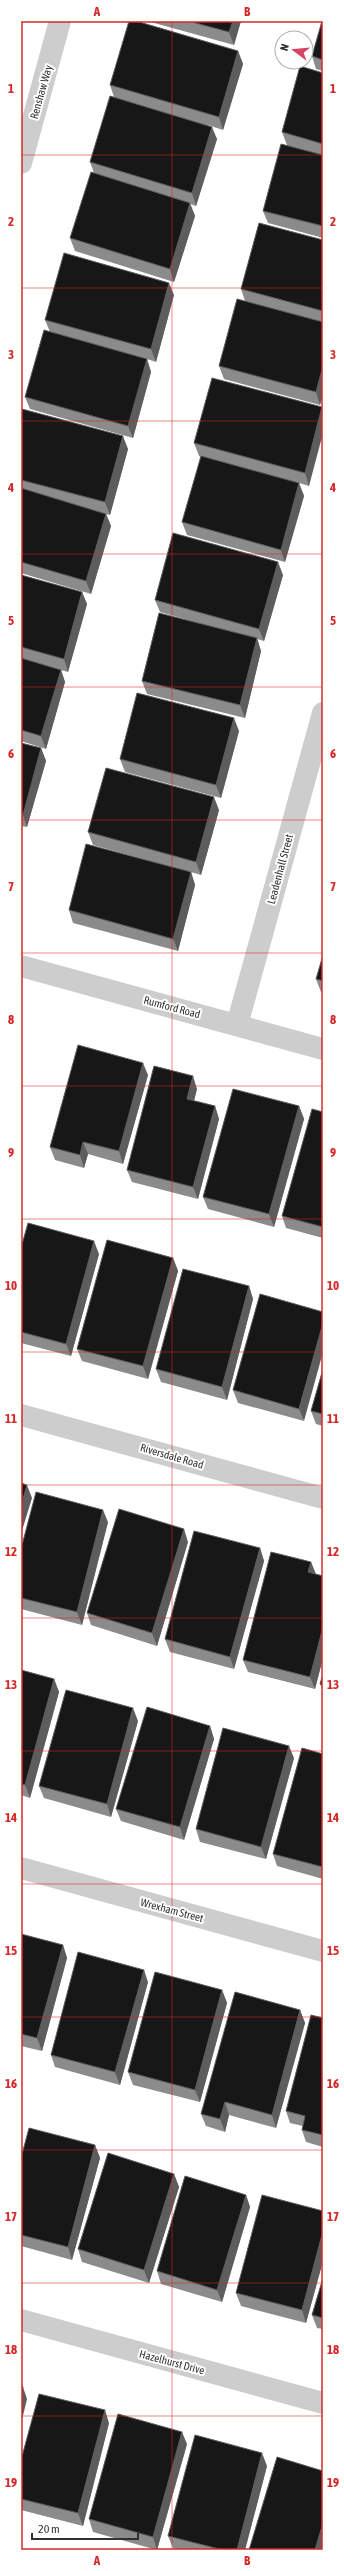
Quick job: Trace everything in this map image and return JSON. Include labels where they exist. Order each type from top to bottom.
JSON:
[{"type":"street","name":"Renshaw Way","points":[[21,163],[60,21]]},
{"type":"street","name":"Leadenhall Street","points":[[237,1025],[323,713]]},
{"type":"street","name":"Rumford Road","points":[[23,972],[323,1048]]},
{"type":"street","name":"Riversdale Road","points":[[21,1414],[323,1498]]},
{"type":"street","name":"Wrexham Street","points":[[21,1868],[323,1951]]},
{"type":"street","name":"Hazelhurst Drive","points":[[21,2320],[323,2403]]},
{"type":"building","points":[[129,21],[136,21],[238,51],[219,117],[110,85]]},
{"type":"building","points":[[188,21],[233,21],[229,32]]},
{"type":"building","points":[[323,21],[323,60],[314,57],[314,49]]},
{"type":"building","points":[[299,70],[313,70],[323,73],[323,144],[282,132]]},
{"type":"building","points":[[110,96],[212,127],[192,193],[90,162]]},
{"type":"building","points":[[281,144],[323,155],[323,226],[263,211]]},
{"type":"building","points":[[91,172],[190,203],[170,269],[70,238]]},
{"type":"building","points":[[259,223],[323,240],[323,311],[241,289]]},
{"type":"building","points":[[64,253],[169,283],[151,349],[45,320]]},
{"type":"building","points":[[237,299],[323,322],[323,366],[316,392],[219,366]]},
{"type":"building","points":[[44,330],[147,359],[128,426],[25,397]]},
{"type":"building","points":[[212,378],[322,407],[305,473],[194,443]]},
{"type":"building","points":[[22,409],[123,436],[105,502],[21,480]]},
{"type":"building","points":[[201,456],[299,483],[281,550],[182,522]]},
{"type":"building","points":[[21,488],[106,514],[86,581],[21,562]]},
{"type":"building","points":[[173,533],[278,562],[259,629],[155,600]]},
{"type":"building","points":[[21,575],[82,592],[64,659],[21,647]]},
{"type":"building","points":[[159,613],[257,638],[240,705],[142,681]]},
{"type":"building","points":[[21,658],[61,670],[41,736],[21,730]]},
{"type":"building","points":[[137,693],[234,718],[216,785],[120,759]]},
{"type":"building","points":[[21,743],[41,748],[23,815],[21,814]]},
{"type":"building","points":[[106,768],[214,797],[196,862],[88,832]]},
{"type":"building","points":[[86,844],[191,872],[173,939],[69,910]]},
{"type":"building","points":[[323,955],[323,981],[316,979]]},
{"type":"building","points":[[78,1045],[143,1063],[119,1151],[83,1142],[80,1155],[50,1147]]},
{"type":"building","points":[[154,1066],[193,1076],[187,1099],[215,1106],[193,1187],[127,1170]]},
{"type":"building","points":[[233,1089],[299,1106],[269,1214],[203,1197]]},
{"type":"building","points":[[312,1109],[323,1112],[323,1227],[282,1216]]},
{"type":"building","points":[[28,1223],[94,1241],[66,1344],[21,1332],[21,1248]]},
{"type":"building","points":[[107,1240],[173,1258],[143,1366],[77,1349]]},
{"type":"building","points":[[183,1269],[249,1286],[222,1387],[156,1369]]},
{"type":"building","points":[[260,1294],[323,1312],[323,1323],[299,1409],[233,1390]]},
{"type":"building","points":[[323,1369],[323,1414],[311,1411]]},
{"type":"building","points":[[21,1483],[27,1485],[21,1506]]},
{"type":"building","points":[[36,1492],[103,1510],[77,1612],[21,1598],[21,1549]]},
{"type":"building","points":[[119,1509],[184,1529],[152,1633],[87,1613]]},
{"type":"building","points":[[194,1531],[260,1548],[230,1657],[165,1639]]},
{"type":"building","points":[[271,1552],[311,1562],[308,1572],[323,1576],[323,1627],[310,1677],[243,1660]]},
{"type":"building","points":[[21,1670],[54,1679],[25,1785],[21,1784]]},
{"type":"building","points":[[323,1674],[323,1685],[320,1684]]},
{"type":"building","points":[[66,1690],[133,1708],[107,1804],[39,1786]]},
{"type":"building","points":[[147,1707],[210,1726],[180,1827],[116,1809]]},
{"type":"building","points":[[223,1728],[289,1746],[261,1847],[196,1829]]},
{"type":"building","points":[[302,1748],[323,1754],[323,1867],[273,1854]]},
{"type":"building","points":[[21,1934],[63,1945],[37,2038],[21,2034]]},
{"type":"building","points":[[78,1952],[144,1970],[115,2072],[51,2055]]},
{"type":"building","points":[[155,1972],[222,1990],[195,2090],[128,2072]]},
{"type":"building","points":[[235,1992],[300,2010],[272,2115],[225,2102],[220,2119],[201,2114]]},
{"type":"building","points":[[311,2015],[323,2018],[323,2135],[302,2130],[305,2116],[286,2111]]},
{"type":"building","points":[[29,2128],[95,2145],[68,2247],[21,2235],[21,2158]]},
{"type":"building","points":[[108,2153],[174,2174],[144,2270],[78,2249]]},
{"type":"building","points":[[185,2176],[246,2195],[217,2290],[157,2271]]},
{"type":"building","points":[[262,2195],[323,2211],[323,2231],[302,2310],[236,2293]]},
{"type":"building","points":[[323,2278],[323,2318],[312,2315]]},
{"type":"building","points":[[39,2394],[105,2410],[78,2513],[21,2499],[21,2460]]},
{"type":"building","points":[[118,2414],[182,2432],[153,2537],[89,2519]]},
{"type":"building","points":[[195,2435],[262,2453],[237,2550],[223,2550],[168,2536]]},
{"type":"building","points":[[277,2457],[323,2471],[323,2523],[315,2550],[249,2550]]}]
